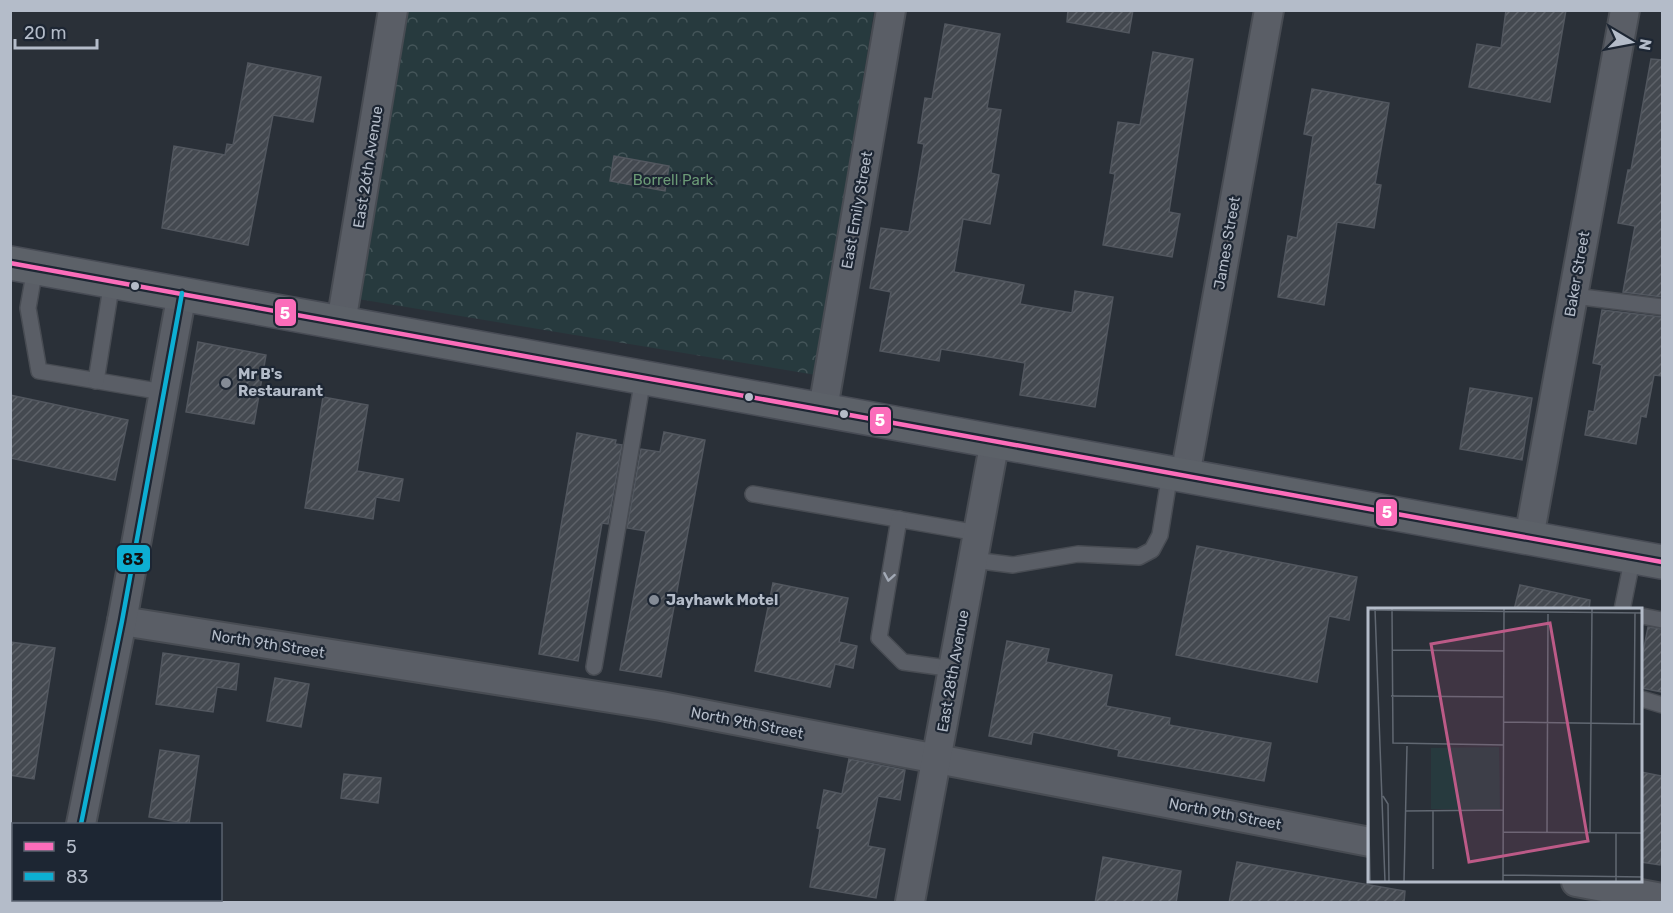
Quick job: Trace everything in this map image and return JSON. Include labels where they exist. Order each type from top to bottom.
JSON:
[{"type":"main road","points":[[23,265],[1648,559]]},
{"type":"street","name":"East 26th Avenue","points":[[341,324],[393,10]]},
{"type":"street","name":"East Emily Street","points":[[823,409],[891,10]]},
{"type":"street","name":"James Street","points":[[1178,474],[1269,10]]},
{"type":"street","name":"Baker Street","points":[[1529,538],[1625,10]]},
{"type":"street","points":[[81,823],[122,621],[182,293]]},
{"type":"street","name":"East 28th Avenue","points":[[910,903],[995,440]]},
{"type":"street","name":"North 9th Street","points":[[122,621],[661,706],[1368,842]]},
{"type":"street","points":[[1581,883],[1662,898]]},
{"type":"lane","points":[[23,265],[39,371],[163,392]]},
{"type":"lane","points":[[96,381],[112,281]]},
{"type":"lane","points":[[1574,296],[1662,307]]},
{"type":"lane","points":[[594,667],[643,378]]},
{"type":"lane","points":[[753,494],[899,519],[976,546],[1013,565],[1078,554],[1139,557],[1152,550],[1160,536],[1178,474]]},
{"type":"lane","points":[[899,519],[879,638],[903,662],[954,669]]},
{"type":"lane","points":[[1623,608],[1648,559]]},
{"type":"lane","points":[[1643,616],[1662,620]]},
{"type":"lane","points":[[1643,700],[1662,705]]},
{"type":"green space","name":"Borrell Park","points":[[407,11],[874,11],[816,375],[358,299]]},
{"type":"building","points":[[1068,10],[1133,10],[1129,33],[1067,22]]},
{"type":"building","points":[[1506,10],[1566,10],[1550,102],[1469,87],[1477,44],[1501,48]]},
{"type":"building","points":[[945,24],[1000,34],[987,108],[1001,110],[991,173],[999,175],[990,224],[963,219],[954,272],[1024,285],[1020,304],[1072,313],[1075,291],[1113,297],[1095,407],[1020,395],[1025,363],[941,349],[939,361],[880,351],[891,292],[870,288],[881,228],[909,232],[924,144],[918,143],[925,98],[932,99]]},
{"type":"building","points":[[1153,52],[1193,59],[1169,212],[1180,214],[1172,257],[1103,245],[1115,174],[1110,173],[1118,122],[1140,125]]},
{"type":"building","points":[[1651,59],[1662,60],[1662,297],[1623,292],[1635,226],[1618,223],[1628,170],[1631,170]]},
{"type":"building","points":[[248,63],[321,77],[313,122],[273,115],[248,245],[162,228],[174,146],[225,155],[227,144],[233,145]]},
{"type":"building","points":[[1312,89],[1389,103],[1375,184],[1381,185],[1374,228],[1337,222],[1324,305],[1278,297],[1288,236],[1297,238],[1313,136],[1304,134]]},
{"type":"building","points":[[614,156],[669,166],[665,191],[610,181]]},
{"type":"building","points":[[1602,310],[1662,317],[1662,376],[1654,375],[1646,417],[1641,416],[1636,444],[1585,435],[1589,411],[1594,412],[1602,365],[1593,363]]},
{"type":"building","name":"Mr B's Restaurant","points":[[198,342],[266,355],[254,424],[186,412]]},
{"type":"building","points":[[1470,388],[1532,398],[1522,460],[1460,449]]},
{"type":"building","points":[[10,395],[128,420],[115,480],[10,458]]},
{"type":"building","points":[[323,397],[368,405],[357,471],[403,479],[399,501],[376,497],[373,519],[305,508]]},
{"type":"building","name":"Jayhawk Motel","points":[[664,432],[705,440],[661,677],[620,670],[646,531],[627,528],[641,449],[660,452]]},
{"type":"building","points":[[577,433],[616,440],[615,444],[622,445],[608,524],[602,523],[578,661],[539,654]]},
{"type":"building","points":[[1197,546],[1357,577],[1349,620],[1329,616],[1317,682],[1176,655]]},
{"type":"building","points":[[773,583],[848,598],[839,642],[857,646],[853,668],[835,664],[830,687],[755,671]]},
{"type":"building","points":[[1520,585],[1590,600],[1589,608],[1514,608]]},
{"type":"building","points":[[1648,627],[1662,629],[1662,692],[1643,688],[1643,652]]},
{"type":"building","points":[[1007,641],[1049,649],[1046,662],[1112,675],[1106,706],[1170,718],[1169,725],[1271,743],[1264,781],[1118,756],[1119,750],[1033,732],[1031,744],[989,736]]},
{"type":"building","points":[[10,642],[55,648],[34,779],[10,775]]},
{"type":"building","points":[[163,653],[239,664],[236,690],[217,687],[213,712],[156,704]]},
{"type":"building","points":[[275,678],[309,684],[301,727],[267,721]]},
{"type":"building","points":[[160,750],[199,756],[189,823],[149,817]]},
{"type":"building","points":[[849,759],[905,770],[900,800],[878,796],[868,846],[885,849],[876,898],[810,887],[824,790],[842,794]]},
{"type":"building","points":[[1643,772],[1662,776],[1660,865],[1643,862]]},
{"type":"building","points":[[344,774],[381,778],[378,803],[341,798]]},
{"type":"building","points":[[1103,857],[1181,871],[1176,903],[1095,903]]},
{"type":"building","points":[[1237,862],[1405,891],[1404,903],[1229,903]]},
{"type":"transit line","name":"5","points":[[10,263],[1662,562]]},
{"type":"transit line","name":"83","points":[[81,823],[122,621],[182,293]]},
{"type":"place","name":"Mr B's Restaurant","points":[[226,383]]},
{"type":"place","name":"Jayhawk Motel","points":[[654,600]]}]
